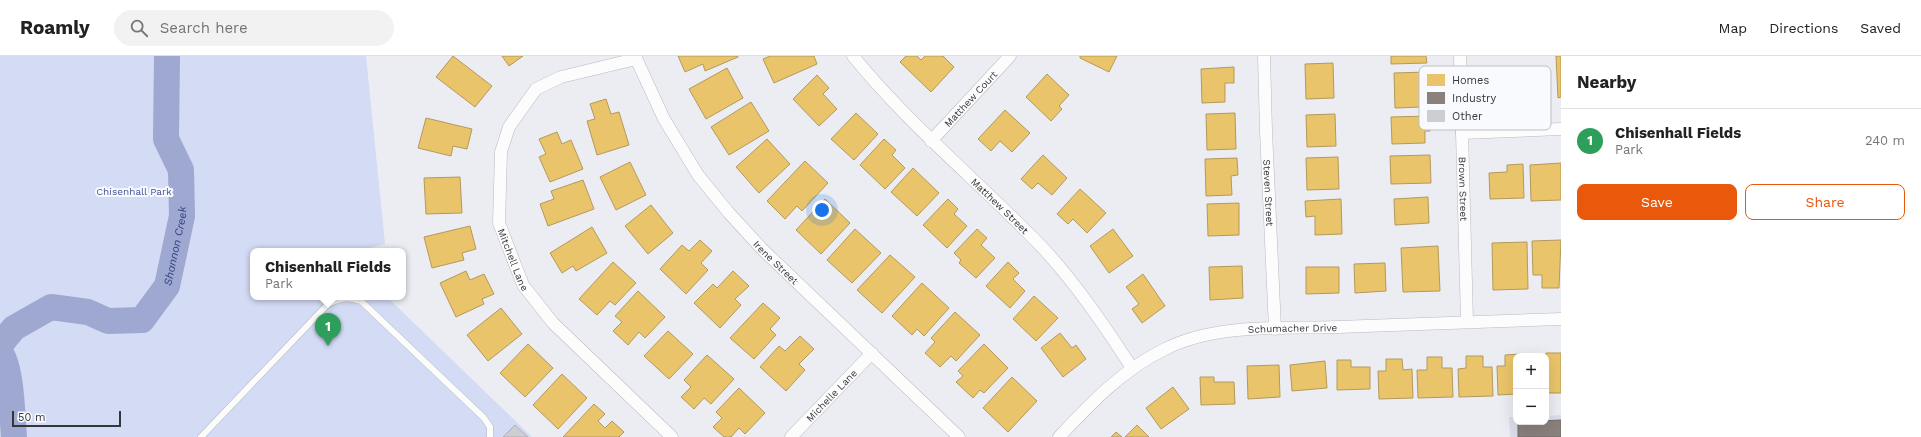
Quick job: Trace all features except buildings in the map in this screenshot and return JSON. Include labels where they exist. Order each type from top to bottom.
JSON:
[{"type":"street","name":"Matthew Street","points":[[853,56],[874,83],[931,141],[994,199],[1066,274],[1132,368]]},
{"type":"street","name":"Matthew Court","points":[[931,141],[1010,56]]},
{"type":"street","name":"Steven Street","points":[[1264,56],[1275,329]]},
{"type":"street","name":"Brown Street","points":[[1460,56],[1460,66]]},
{"type":"street","name":"Irene Street","points":[[636,58],[664,119],[698,175],[729,213],[762,249],[959,437]]},
{"type":"street","name":"Mitchell Lane","points":[[636,58],[561,77],[536,89],[509,127],[501,152],[500,223],[523,285],[553,323],[672,437]]},
{"type":"street","points":[[1551,129],[1561,129]]},
{"type":"street","name":"Brown Street","points":[[1462,130],[1467,322]]},
{"type":"street","points":[[1462,133],[1536,130]]},
{"type":"street","name":"Schumacher Drive","points":[[1059,437],[1109,386],[1132,368],[1165,349],[1192,339],[1224,332],[1275,329],[1561,320]]},
{"type":"street","name":"Michelle Lane","points":[[791,437],[872,353]]},
{"type":"lane","points":[[201,437],[328,304],[335,300]]},
{"type":"lane","points":[[358,300],[361,301],[484,418],[490,427],[490,437]]},
{"type":"shaded area","points":[[1561,415],[1561,437],[1510,437],[1509,417],[1513,417],[1513,425],[1549,425],[1549,416]]},
{"type":"green space","name":"Chisenhall Park","points":[[0,56],[366,56],[385,244],[370,248],[250,248],[250,300],[390,300],[532,437],[0,437]]},
{"type":"waterway","name":"Shannon Creek","points":[[0,345],[14,328],[51,307],[88,312],[108,321],[142,320],[167,286],[182,216],[181,170],[166,139],[167,56]]},
{"type":"waterway","points":[[0,352],[4,359],[9,380],[14,437]]},
{"type":"place","name":"Chisenhall Fields","points":[[328,346]]}]
